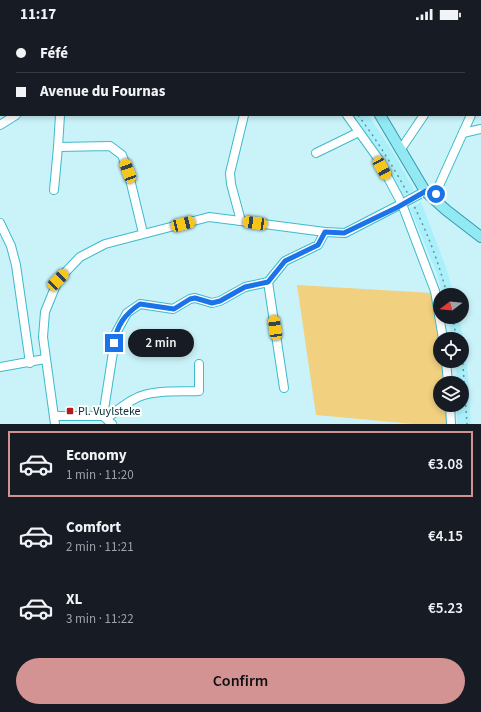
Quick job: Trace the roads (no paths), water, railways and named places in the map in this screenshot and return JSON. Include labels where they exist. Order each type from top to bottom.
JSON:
[{"type":"main road","points":[[381,116],[401,149],[423,193],[433,199],[481,237]]},
{"type":"street","points":[[0,125],[14,116]]},
{"type":"street","points":[[54,190],[60,116]]},
{"type":"street","points":[[241,221],[231,184],[230,173],[244,116]]},
{"type":"street","points":[[348,116],[377,158],[404,203],[435,291],[441,332]]},
{"type":"street","points":[[401,149],[423,116]]},
{"type":"street","points":[[433,199],[471,116]]},
{"type":"street","points":[[463,133],[481,129]]},
{"type":"street","points":[[316,153],[359,132]]},
{"type":"street","points":[[58,147],[110,146],[122,154],[128,171],[143,233]]},
{"type":"street","points":[[199,364],[199,391],[143,395],[125,404],[108,419],[54,420],[43,337],[45,312],[58,280],[80,257],[106,244],[143,233],[209,217],[325,232],[344,233],[423,193]]},
{"type":"street","points":[[0,223],[11,246],[16,265],[30,362]]},
{"type":"street","points":[[108,419],[116,333],[127,313],[140,304],[174,309],[190,299],[195,298],[212,303],[220,301],[245,287],[268,282],[285,261],[318,245],[325,232]]},
{"type":"street","points":[[268,282],[284,388]]},
{"type":"street","points":[[0,366],[45,360]]},
{"type":"street","points":[[450,412],[451,424]]},
{"type":"railway","points":[[359,116],[387,157],[412,201],[432,247],[445,288]]},
{"type":"railway","points":[[454,324],[455,332]]},
{"type":"railway","points":[[463,368],[467,424]]},
{"type":"place","name":"Pl. Vuylsteke","points":[[70,411]]}]
